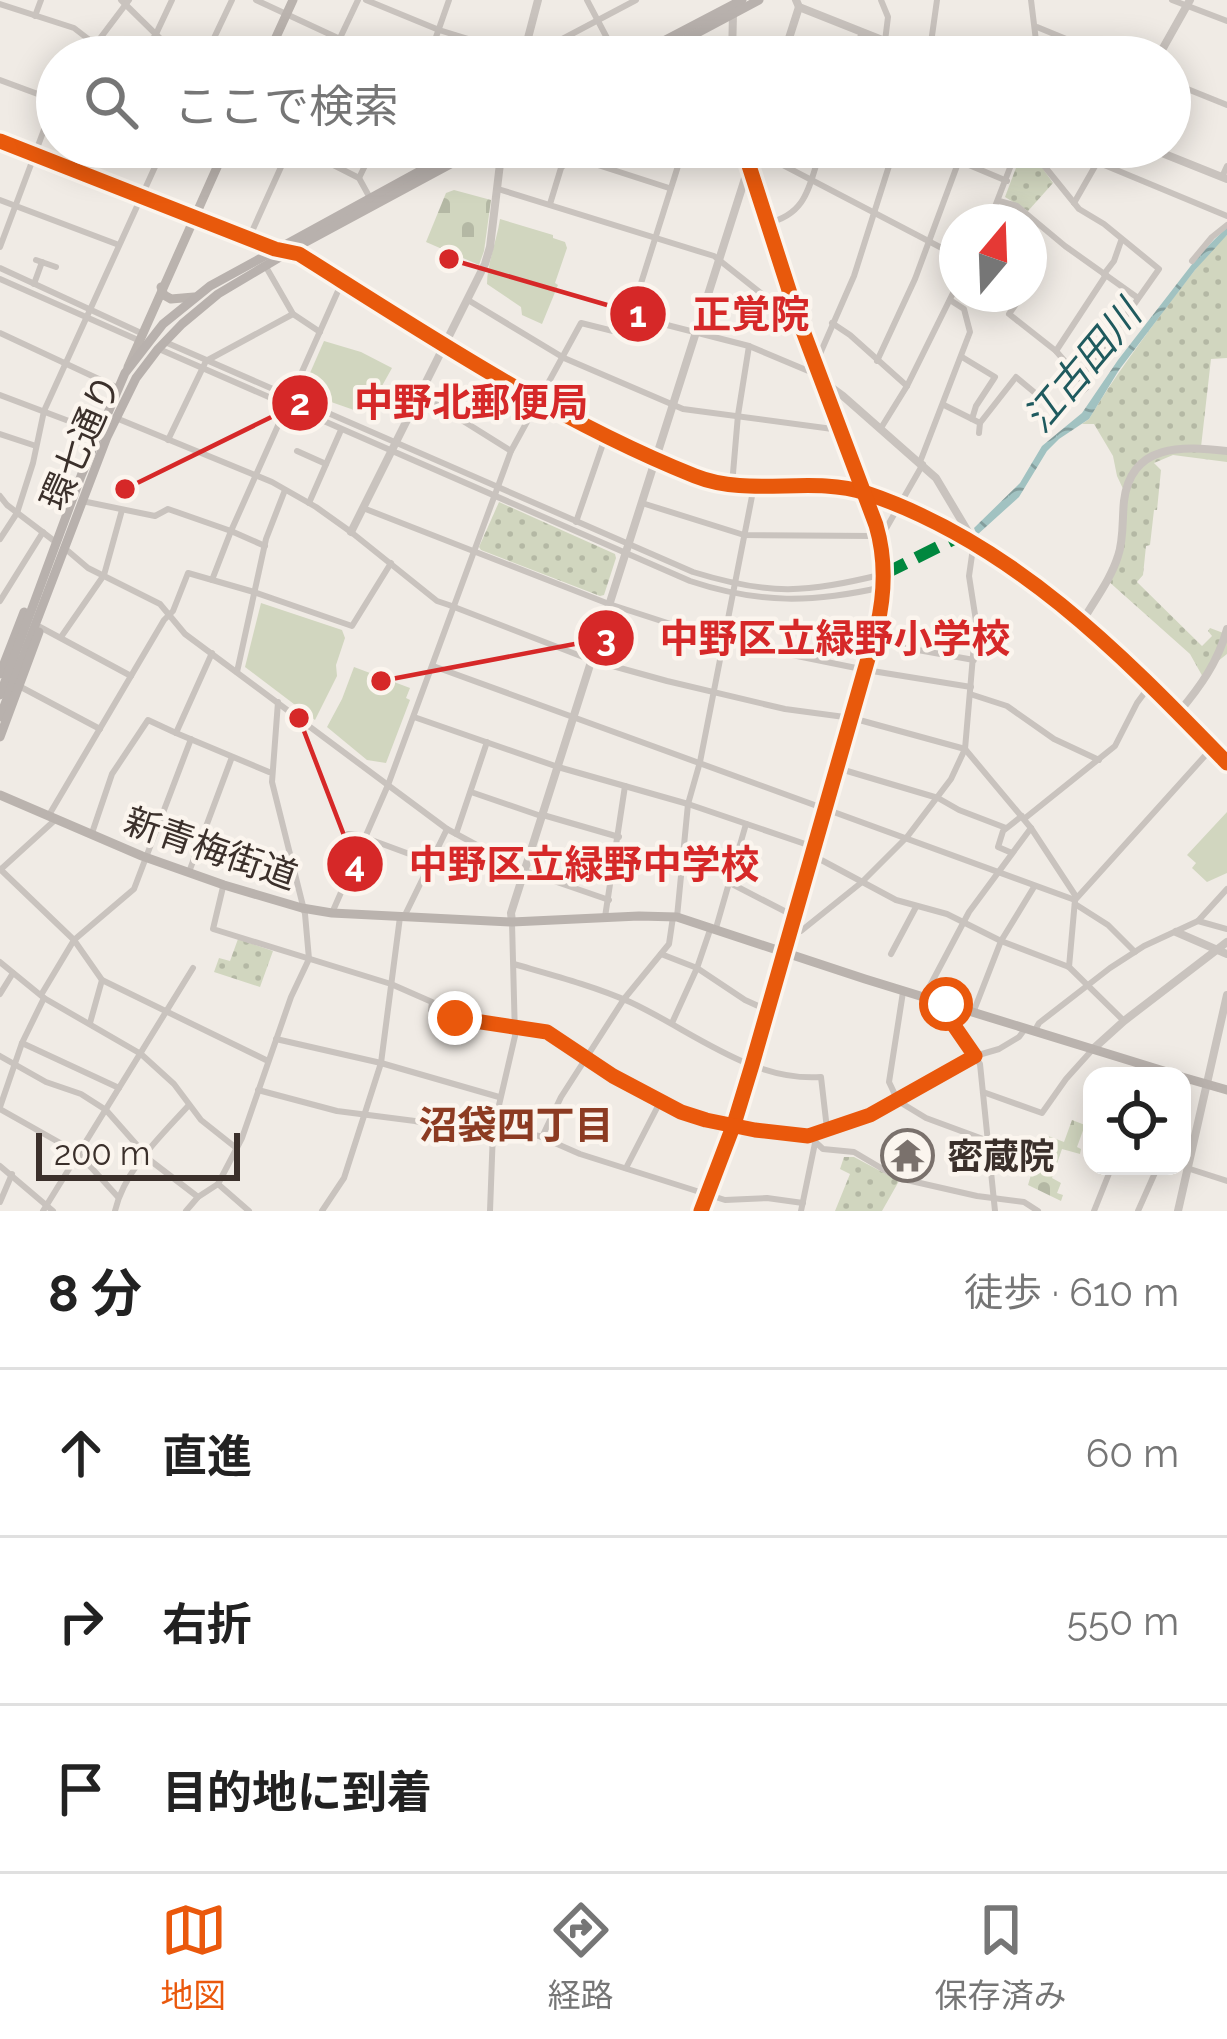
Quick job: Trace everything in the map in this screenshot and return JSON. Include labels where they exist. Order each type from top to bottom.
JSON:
[{"type":"main road","points":[[276,36],[293,0]]},
{"type":"main road","points":[[674,36],[736,4],[759,0]]},
{"type":"main road","points":[[685,36],[736,4]]},
{"type":"main road","points":[[125,373],[216,168]]},
{"type":"main road","name":"環七通り","points":[[0,695],[98,432],[125,373],[154,334],[194,297],[420,168]]},
{"type":"main road","name":"環七通り","points":[[1,715],[116,418],[136,378],[161,345],[208,302],[265,265],[443,168]]},
{"type":"main road","points":[[161,287],[171,299],[194,297]]},
{"type":"main road","points":[[0,674],[4,653],[81,476]]},
{"type":"main road","points":[[0,737],[81,504]]},
{"type":"main road","name":"新青梅街道","points":[[0,795],[147,858],[304,911],[512,922],[675,917],[1139,1067]]},
{"type":"main road","name":"新青梅街道","points":[[1191,1079],[1227,1090]]},
{"type":"street","points":[[35,16],[40,0]]},
{"type":"street","points":[[102,36],[126,2],[156,34],[172,0]]},
{"type":"street","points":[[216,36],[232,0]]},
{"type":"street","points":[[256,0],[334,36]]},
{"type":"street","points":[[342,36],[362,0],[458,36]]},
{"type":"street","points":[[437,36],[449,0]]},
{"type":"street","points":[[529,36],[538,0]]},
{"type":"street","points":[[587,0],[606,36]]},
{"type":"street","points":[[568,36],[636,0]]},
{"type":"street","points":[[881,0],[889,17],[886,36]]},
{"type":"street","points":[[930,36],[937,0]]},
{"type":"street","points":[[1031,0],[1037,36]]},
{"type":"street","points":[[1172,0],[1227,21]]},
{"type":"street","points":[[788,36],[797,3],[872,36]]},
{"type":"street","points":[[1169,36],[1188,3]]},
{"type":"street","points":[[0,4],[74,28],[85,36]]},
{"type":"street","points":[[734,36],[736,4]]},
{"type":"street","points":[[1036,27],[1058,36]]},
{"type":"street","points":[[861,36],[862,32]]},
{"type":"street","points":[[0,80],[36,92]]},
{"type":"street","points":[[1191,90],[1227,105]]},
{"type":"street","points":[[0,141],[34,154]]},
{"type":"street","points":[[0,248],[36,149]]},
{"type":"street","points":[[1191,164],[1225,178],[1227,166]]},
{"type":"street","points":[[70,168],[275,249],[291,251],[538,400],[696,476],[732,486],[864,492],[972,537],[1082,622],[1151,684],[1227,763]]},
{"type":"street","points":[[0,539],[17,513],[44,411],[155,168]]},
{"type":"street","points":[[249,238],[284,168]]},
{"type":"street","points":[[338,168],[359,178],[370,198]]},
{"type":"street","points":[[359,178],[364,168]]},
{"type":"street","points":[[351,532],[488,256],[500,168]]},
{"type":"street","points":[[550,204],[561,168]]},
{"type":"street","points":[[605,168],[670,188]]},
{"type":"street","points":[[631,316],[676,168]]},
{"type":"street","points":[[490,1211],[493,1131],[515,1026],[511,914],[745,168]]},
{"type":"street","points":[[701,1211],[752,1065],[866,670],[884,587],[879,535],[797,315],[753,168]]},
{"type":"street","points":[[785,168],[939,246]]},
{"type":"street","points":[[767,223],[792,215],[800,207],[815,168]]},
{"type":"street","points":[[819,373],[832,323],[854,276],[889,168]]},
{"type":"street","points":[[877,361],[915,279],[956,168]]},
{"type":"street","points":[[976,168],[1007,181]]},
{"type":"street","points":[[998,204],[1011,168]]},
{"type":"street","points":[[1046,168],[1074,203],[1159,269],[1090,367],[1078,377]]},
{"type":"street","points":[[1074,203],[1094,168]]},
{"type":"street","points":[[1111,168],[1227,216]]},
{"type":"street","points":[[498,189],[719,259],[777,306],[797,315]]},
{"type":"street","points":[[0,200],[119,245]]},
{"type":"street","points":[[999,201],[1017,206],[1139,299]]},
{"type":"street","points":[[1192,261],[1227,225]]},
{"type":"street","points":[[1056,351],[1114,261],[1121,241]]},
{"type":"street","points":[[34,284],[39,261],[56,267]]},
{"type":"street","points":[[265,265],[293,314],[320,332]]},
{"type":"street","points":[[0,268],[89,314]]},
{"type":"street","points":[[0,279],[140,336]]},
{"type":"street","points":[[212,580],[342,281]]},
{"type":"street","points":[[468,300],[564,358],[682,409],[840,430]]},
{"type":"street","points":[[881,428],[944,312]]},
{"type":"street","points":[[641,503],[745,535],[879,535],[921,463],[944,404],[970,332],[965,312]]},
{"type":"street","points":[[1010,312],[1056,351],[1087,387],[1074,399]]},
{"type":"street","points":[[332,913],[414,718],[511,451],[581,323],[613,331],[620,313],[749,346],[819,373],[944,487],[972,537],[969,576],[976,620],[965,749],[951,779],[908,837],[862,882],[800,931],[788,935]]},
{"type":"street","points":[[169,440],[204,364],[293,314]]},
{"type":"street","points":[[832,323],[907,386]]},
{"type":"street","points":[[0,333],[118,388]]},
{"type":"street","points":[[161,345],[627,550],[734,589],[785,600],[823,599],[884,587]]},
{"type":"street","points":[[732,486],[749,346]]},
{"type":"street","points":[[962,357],[995,377],[976,406],[977,425]]},
{"type":"street","points":[[977,425],[1016,377],[1058,412]]},
{"type":"street","points":[[420,394],[511,451]]},
{"type":"street","points":[[0,395],[98,432]]},
{"type":"street","points":[[944,404],[977,425]]},
{"type":"street","points":[[116,418],[257,474],[309,503],[436,601],[591,660],[712,693],[785,710],[852,718],[965,749],[1031,828],[1076,895],[1070,967]]},
{"type":"street","points":[[309,503],[344,425]]},
{"type":"street","points":[[0,434],[37,447]]},
{"type":"street","points":[[576,523],[606,435]]},
{"type":"street","points":[[1082,622],[1118,559],[1125,493],[1138,468],[1171,448],[1227,451]]},
{"type":"street","points":[[297,451],[327,464]]},
{"type":"street","points":[[542,1137],[624,999],[669,944],[688,804],[754,486]]},
{"type":"street","points":[[237,672],[265,546],[285,490]]},
{"type":"street","points":[[496,492],[576,523],[627,550]]},
{"type":"street","points":[[2,501],[53,540]]},
{"type":"street","points":[[81,504],[155,516],[168,509],[265,546]]},
{"type":"street","points":[[363,508],[609,604],[723,640],[970,690],[1099,760]]},
{"type":"street","points":[[62,637],[104,575],[122,510]]},
{"type":"street","points":[[0,602],[43,532]]},
{"type":"street","points":[[68,551],[88,568],[160,604],[185,634],[452,831],[525,872],[609,900]]},
{"type":"street","points":[[268,1061],[102,980],[74,940],[0,870],[53,817],[170,614],[188,573],[352,626],[391,563]]},
{"type":"street","points":[[734,589],[799,590],[884,574]]},
{"type":"street","points":[[40,627],[131,676]]},
{"type":"street","points":[[1179,712],[1209,672],[1227,629]]},
{"type":"street","points":[[873,642],[974,660]]},
{"type":"street","points":[[176,734],[212,653]]},
{"type":"street","points":[[433,666],[1075,902],[1136,952]]},
{"type":"street","points":[[1012,853],[998,847],[1006,828],[1115,746],[1151,684]]},
{"type":"street","points":[[20,686],[100,729]]},
{"type":"street","points":[[186,1211],[218,1184],[236,1148],[309,958],[304,911],[271,772],[278,702]]},
{"type":"street","points":[[414,718],[688,804],[813,851],[896,900],[947,914],[1000,941],[1070,967],[1124,1021]]},
{"type":"street","points":[[92,835],[112,774],[148,720],[271,772]]},
{"type":"street","points":[[118,1198],[78,1154],[0,1108],[42,997],[74,940],[134,889],[190,740]]},
{"type":"street","points":[[322,1211],[344,1178],[382,1063],[402,917],[452,831],[487,742]]},
{"type":"street","points":[[1075,902],[1212,748]]},
{"type":"street","points":[[188,872],[232,757]]},
{"type":"street","points":[[837,768],[938,798],[1006,828]]},
{"type":"street","points":[[605,917],[625,785]]},
{"type":"street","points":[[471,791],[619,837]]},
{"type":"street","points":[[672,1023],[714,927],[746,824]]},
{"type":"street","points":[[924,997],[962,922],[1031,828]]},
{"type":"street","points":[[347,834],[431,862]]},
{"type":"street","points":[[730,883],[794,916]]},
{"type":"street","points":[[224,885],[213,929],[391,984],[432,1002],[431,1010],[455,1018],[547,1032],[660,1102],[706,1120],[812,1140],[823,1150],[866,1156],[898,1178],[1024,1202],[1038,1211]]},
{"type":"street","points":[[974,1013],[1000,941],[1034,886]]},
{"type":"street","points":[[259,1090],[326,1108],[454,1130],[511,1130],[725,1199],[767,1198],[802,1207],[812,1140],[1019,1037],[1136,952],[1198,921],[1227,889]]},
{"type":"street","points":[[892,954],[916,907]]},
{"type":"street","points":[[1198,921],[1227,929]]},
{"type":"street","points":[[1176,932],[1222,952]]},
{"type":"street","points":[[983,1092],[1042,1113],[1093,1049],[1124,1021],[1222,952],[1227,942]]},
{"type":"street","points":[[661,954],[698,968],[767,1010]]},
{"type":"street","points":[[0,962],[42,997],[141,1054],[174,1084],[212,1130],[236,1148]]},
{"type":"street","points":[[514,964],[624,999],[752,1065],[797,1078],[821,1077],[827,1129]]},
{"type":"street","points":[[44,1208],[194,968]]},
{"type":"street","points":[[0,994],[13,973]]},
{"type":"street","points":[[90,1023],[102,980]]},
{"type":"street","points":[[904,991],[889,1082],[898,1101],[926,1118],[1034,1158]]},
{"type":"street","points":[[1191,1162],[1227,995]]},
{"type":"street","points":[[946,1004],[946,1014],[980,1064],[995,1211]]},
{"type":"street","points":[[276,1039],[500,1097]]},
{"type":"street","points":[[22,1043],[119,1088]]},
{"type":"street","points":[[0,1056],[106,1110],[145,1155],[198,1197]]},
{"type":"street","points":[[626,1168],[660,1102]]},
{"type":"street","points":[[115,1211],[145,1155],[189,1105]]},
{"type":"street","points":[[0,1166],[53,1211]]},
{"type":"street","points":[[1191,1172],[1227,1181]]},
{"type":"street","points":[[0,1202],[12,1174]]},
{"type":"street","points":[[1094,1211],[1108,1175]]},
{"type":"street","points":[[1138,1211],[1154,1175]]},
{"type":"street","points":[[1178,1211],[1188,1175]]},
{"type":"street","points":[[218,1184],[249,1211]]},
{"type":"green space","points":[[1016,168],[1042,168],[1053,183],[1034,204],[1016,204],[1005,197]]},
{"type":"green space","points":[[454,190],[491,200],[479,265],[426,242],[446,193]]},
{"type":"green space","points":[[500,219],[565,242],[558,285],[542,324],[522,315],[521,307],[487,284]]},
{"type":"green space","points":[[1227,235],[1227,358],[1211,359],[1201,447],[1227,451],[1227,462],[1173,455],[1154,463],[1161,470],[1157,510],[1143,575],[1137,582],[1202,646],[1212,636],[1210,628],[1226,634],[1227,654],[1204,679],[1190,654],[1107,580],[1118,559],[1125,493],[1113,456],[1094,424],[1082,424],[1171,301]]},
{"type":"green space","points":[[324,341],[392,368],[368,411],[311,395],[310,373]]},
{"type":"green space","points":[[499,502],[615,554],[604,595],[481,550]]},
{"type":"green space","points":[[261,603],[342,630],[345,638],[337,676],[315,720],[245,667]]},
{"type":"green space","points":[[354,667],[410,688],[406,698],[410,700],[386,763],[367,760],[327,727]]},
{"type":"green space","points":[[1227,812],[1227,873],[1207,882],[1192,868],[1196,863],[1187,855]]},
{"type":"green space","points":[[238,939],[273,951],[260,987],[214,972],[219,958],[230,961]]},
{"type":"green space","points":[[1072,1120],[1083,1124],[1077,1147],[1080,1154],[1062,1149],[1052,1178],[1061,1183],[1057,1193],[1063,1195],[1061,1201],[1028,1185],[1043,1134],[1064,1142]]},
{"type":"green space","points":[[844,1157],[854,1157],[899,1181],[882,1211],[835,1211],[850,1174],[840,1169]]},
{"type":"water","points":[[1227,227],[1227,235],[1119,370],[1089,419],[1047,451],[1019,497],[977,535],[974,528],[1020,483],[1042,446],[1082,413],[1200,254]]},
{"type":"marked path","points":[[884,574],[962,535]]},
{"type":"cycle path","points":[[0,141],[36,155]]},
{"type":"cycle path","points":[[69,168],[275,249],[299,254],[542,402],[695,476],[737,485],[845,488],[920,514],[970,541],[1062,606],[1227,763]]},
{"type":"cycle path","points":[[701,1211],[752,1065],[877,627],[883,589],[876,525],[797,315],[750,168]]},
{"type":"place","name":"正覚院","points":[[449,259]]},
{"type":"place","name":"中野北郵便局","points":[[125,489]]},
{"type":"place","name":"中野区立緑野小学校","points":[[381,681]]},
{"type":"place","name":"中野区立緑野中学校","points":[[299,718]]},
{"type":"place","name":"密蔵院","points":[[908,1156]]},
{"type":"district","name":"沼袋四丁目","points":[[516,1125]]},
{"type":"route","points":[[455,1018],[547,1032],[632,1088],[681,1112],[755,1130],[808,1136],[870,1115],[975,1056],[946,1014],[946,1004]]},
{"type":"water label","name":"江古田川","points":[[1082,366]]}]
